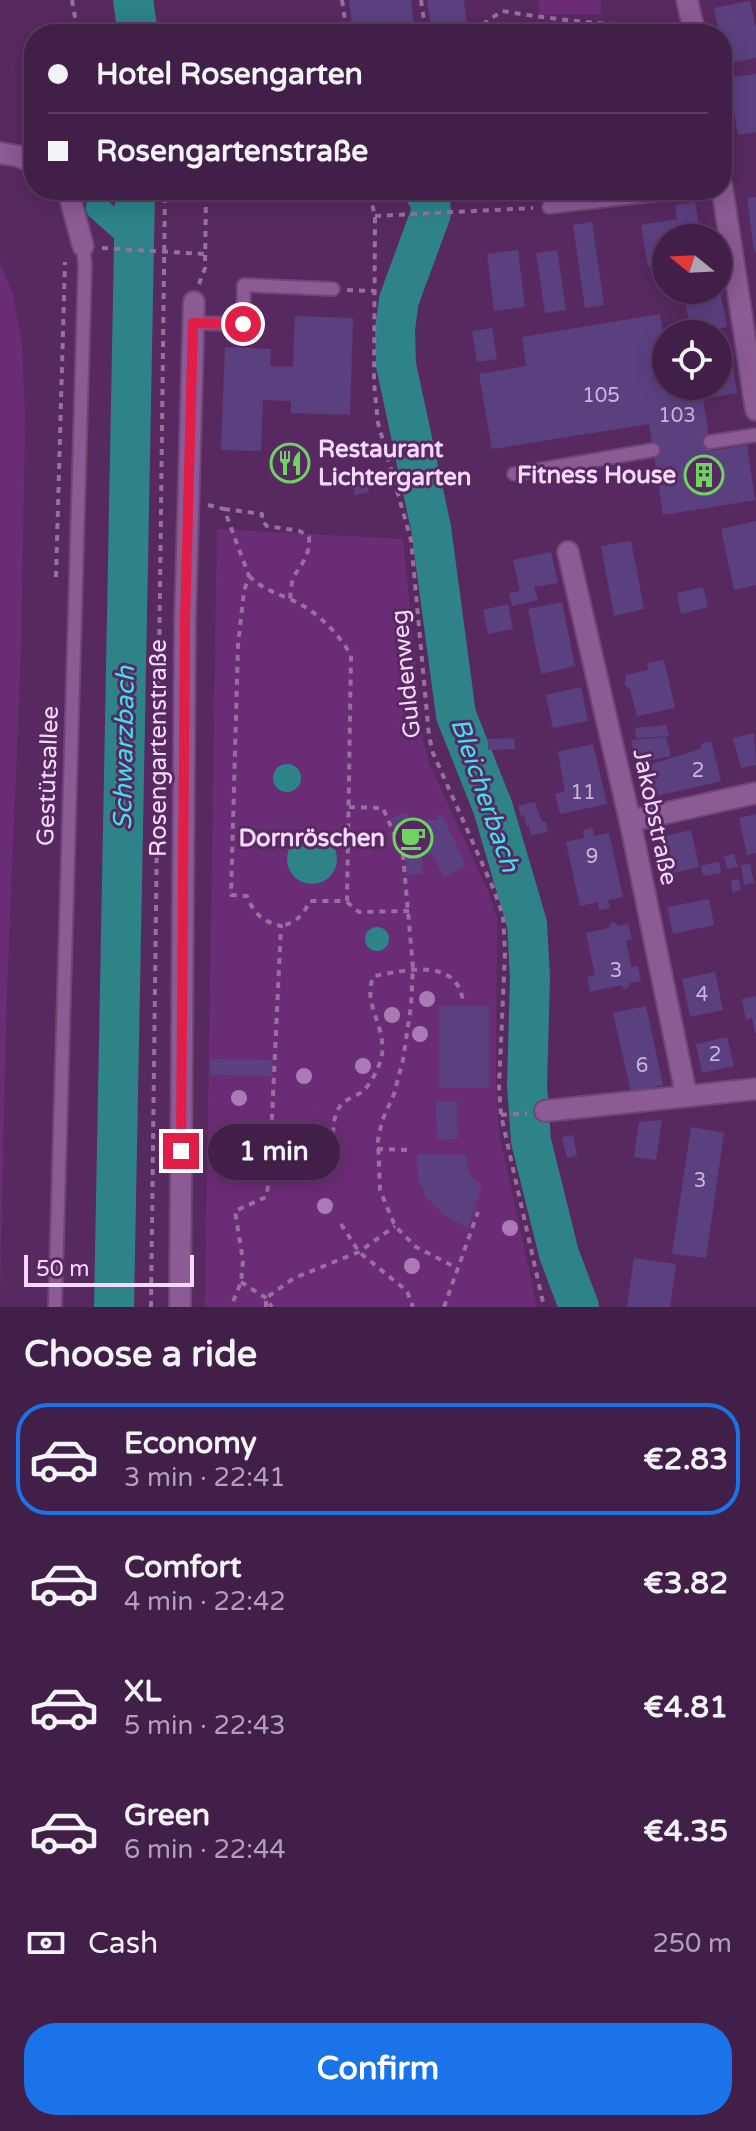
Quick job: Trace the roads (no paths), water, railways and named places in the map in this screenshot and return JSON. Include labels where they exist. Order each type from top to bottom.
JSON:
[{"type":"street","points":[[687,0],[693,24]]},
{"type":"street","points":[[0,153],[24,159]]},
{"type":"street","points":[[71,200],[83,246]]},
{"type":"street","points":[[724,200],[756,410]]},
{"type":"street","name":"Rosengartenstraße","points":[[180,1307],[185,622],[194,302]]},
{"type":"street","name":"Jakobstraße","points":[[568,552],[630,821],[686,1094]]},
{"type":"street","points":[[630,821],[756,793]]},
{"type":"street","points":[[545,1111],[756,1089]]},
{"type":"lane","points":[[549,207],[609,200]]},
{"type":"lane","name":"Gestütsallee","points":[[55,1307],[85,264],[83,246]]},
{"type":"lane","points":[[193,323],[243,324],[244,285],[333,289]]},
{"type":"lane","points":[[710,442],[756,435]]},
{"type":"lane","points":[[514,474],[653,450]]},
{"type":"waterway","name":"Schwarzbach","points":[[133,0],[137,24]]},
{"type":"waterway","points":[[98,200],[98,208],[135,241]]},
{"type":"waterway","name":"Schwarzbach","points":[[114,1307],[135,200]]},
{"type":"waterway","name":"Bleicherbach","points":[[430,200],[431,213],[399,300],[395,329],[396,365],[431,528],[456,715],[493,808],[527,924],[530,978],[527,1085],[531,1141],[559,1254],[579,1307]]},
{"type":"place","name":"Restaurant Lichtergarten","points":[[290,463]]},
{"type":"place","name":"Fitness House","points":[[704,475]]},
{"type":"place","name":"Dornröschen","points":[[413,838]]}]
